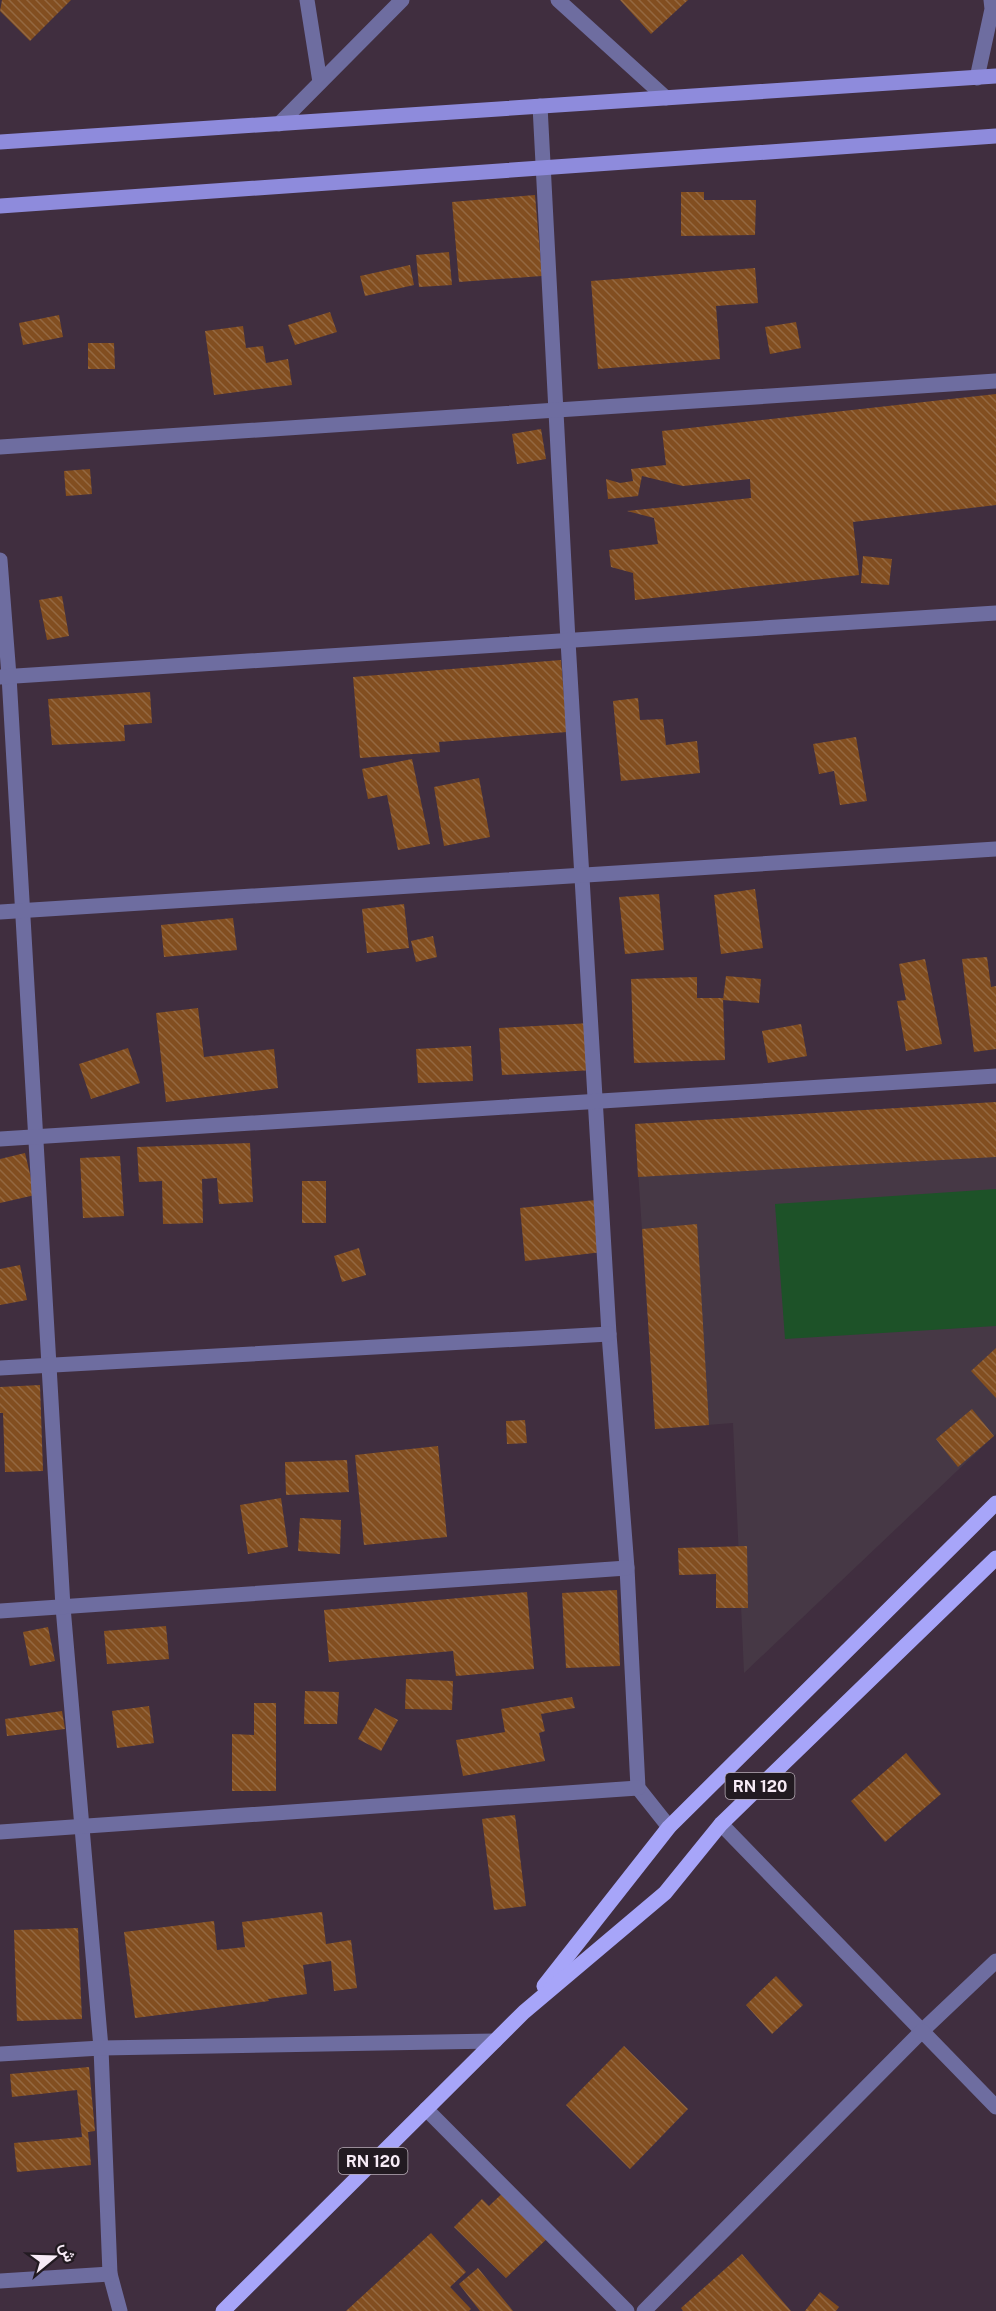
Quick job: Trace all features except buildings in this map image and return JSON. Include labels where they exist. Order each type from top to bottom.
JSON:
[{"type":"main road","points":[[524,2012],[669,1827],[996,1503]]},
{"type":"main road","name":"RN 120","points":[[223,2311],[524,2012],[665,1893],[721,1824],[996,1558]]},
{"type":"street","points":[[307,0],[320,82]]},
{"type":"street","points":[[279,124],[402,0]]},
{"type":"street","points":[[558,0],[666,98]]},
{"type":"street","points":[[977,78],[992,9],[991,0]]},
{"type":"street","points":[[0,142],[996,76]]},
{"type":"street","points":[[540,106],[568,640],[609,1334],[627,1568],[638,1788],[669,1827]]},
{"type":"street","points":[[0,206],[996,136]]},
{"type":"street","points":[[0,447],[996,381]]},
{"type":"street","points":[[0,560],[4,677],[22,910],[63,1607],[101,2048],[110,2274],[120,2311]]},
{"type":"street","points":[[4,677],[996,613]]},
{"type":"street","points":[[0,912],[996,849]]},
{"type":"street","points":[[0,1139],[996,1076]]},
{"type":"street","points":[[0,1368],[609,1334]]},
{"type":"street","points":[[0,1611],[627,1568]]},
{"type":"street","points":[[0,1832],[638,1788]]},
{"type":"street","points":[[721,1824],[996,2107]]},
{"type":"street","points":[[644,2311],[922,2031],[996,1961]]},
{"type":"street","points":[[0,2055],[101,2048],[495,2041]]},
{"type":"street","points":[[426,2109],[627,2311]]},
{"type":"street","points":[[0,2281],[110,2274]]},
{"type":"shaded area","points":[[996,1102],[996,1434],[744,1673],[733,1423],[655,1429],[635,1124]]},
{"type":"green space","points":[[996,1189],[996,1326],[785,1339],[775,1204]]}]
